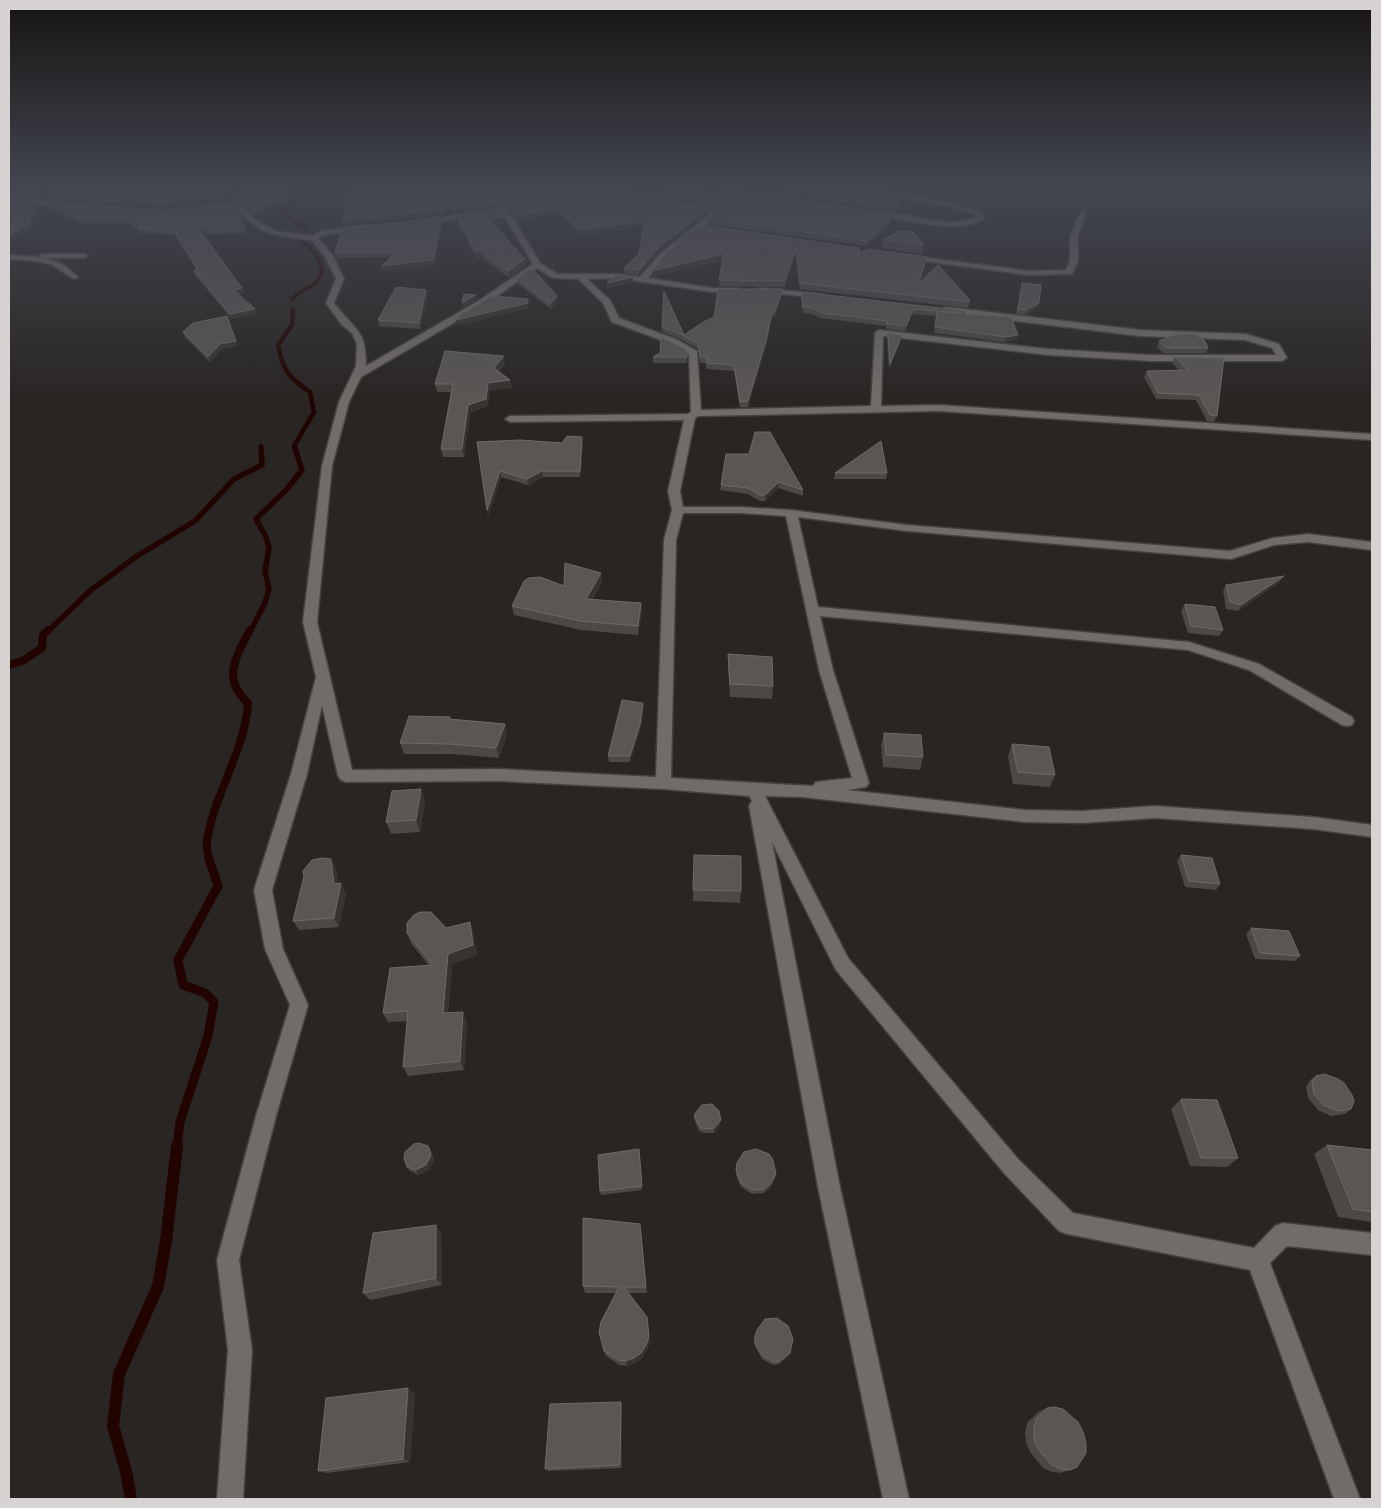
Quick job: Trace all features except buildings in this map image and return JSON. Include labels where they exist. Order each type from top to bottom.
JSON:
[{"type":"street","points":[[22,258],[50,262],[69,270],[74,277]]},
{"type":"street","points":[[330,258],[340,279],[330,303],[345,322],[356,332],[361,344],[361,366],[344,402],[327,466],[310,622],[346,776],[499,775],[664,783],[754,790],[802,791],[1024,816],[1082,817],[1155,812],[1313,823],[1372,831]]},
{"type":"street","points":[[533,258],[537,265],[556,276],[617,276],[712,290],[776,290],[834,297]]},
{"type":"street","points":[[643,279],[661,258]]},
{"type":"street","points":[[915,258],[1029,273],[1065,273],[1068,272],[1074,258]]},
{"type":"street","points":[[357,375],[483,302],[537,265]]},
{"type":"street","points":[[580,277],[607,302],[616,320],[675,342],[694,352],[693,415],[674,491],[678,510],[670,540],[664,783]]},
{"type":"street","points":[[876,410],[878,333],[1048,352],[1151,358],[1282,358],[1276,346],[1246,338],[1140,333],[941,310]]},
{"type":"street","points":[[510,419],[938,408],[1372,436]]},
{"type":"street","points":[[678,510],[740,510],[791,513],[907,528],[1231,555],[1273,542],[1308,538],[1372,546]]},
{"type":"street","points":[[754,790],[861,783],[826,670],[791,513]]},
{"type":"street","points":[[812,611],[1189,646],[1254,668],[1347,721]]},
{"type":"street","points":[[230,1499],[240,1350],[228,1260],[266,1116],[299,1005],[274,949],[263,890],[299,774],[322,676]]},
{"type":"street","points":[[754,790],[842,964],[1011,1166],[1067,1222],[1258,1260]]},
{"type":"street","points":[[754,790],[829,1187],[896,1499]]},
{"type":"street","points":[[1258,1260],[1283,1234],[1372,1244]]},
{"type":"street","points":[[1258,1260],[1347,1499]]},
{"type":"waterway","points":[[292,299],[315,283],[320,277],[322,271],[318,258]]},
{"type":"waterway","points":[[293,310],[292,325],[278,345],[282,361],[288,373],[296,382],[310,392],[314,412],[294,446],[295,450]]},
{"type":"waterway","points":[[47,632],[91,590],[137,556],[195,521],[234,479],[262,465],[261,448]]},
{"type":"waterway","points":[[250,632],[265,603],[269,589],[265,571],[269,548],[266,537],[256,519],[287,489],[302,470],[295,448]]},
{"type":"waterway","points":[[9,665],[24,660],[42,648],[43,635],[48,630]]},
{"type":"waterway","points":[[209,860],[207,843],[211,824],[246,721],[248,703],[240,694],[233,676],[236,659],[250,630]]},
{"type":"waterway","points":[[177,1148],[180,1122],[208,1036],[214,1002],[205,993],[183,985],[178,960],[218,886],[209,859]]},
{"type":"waterway","points":[[131,1499],[126,1471],[113,1426],[119,1374],[158,1286],[166,1241],[177,1146]]}]
